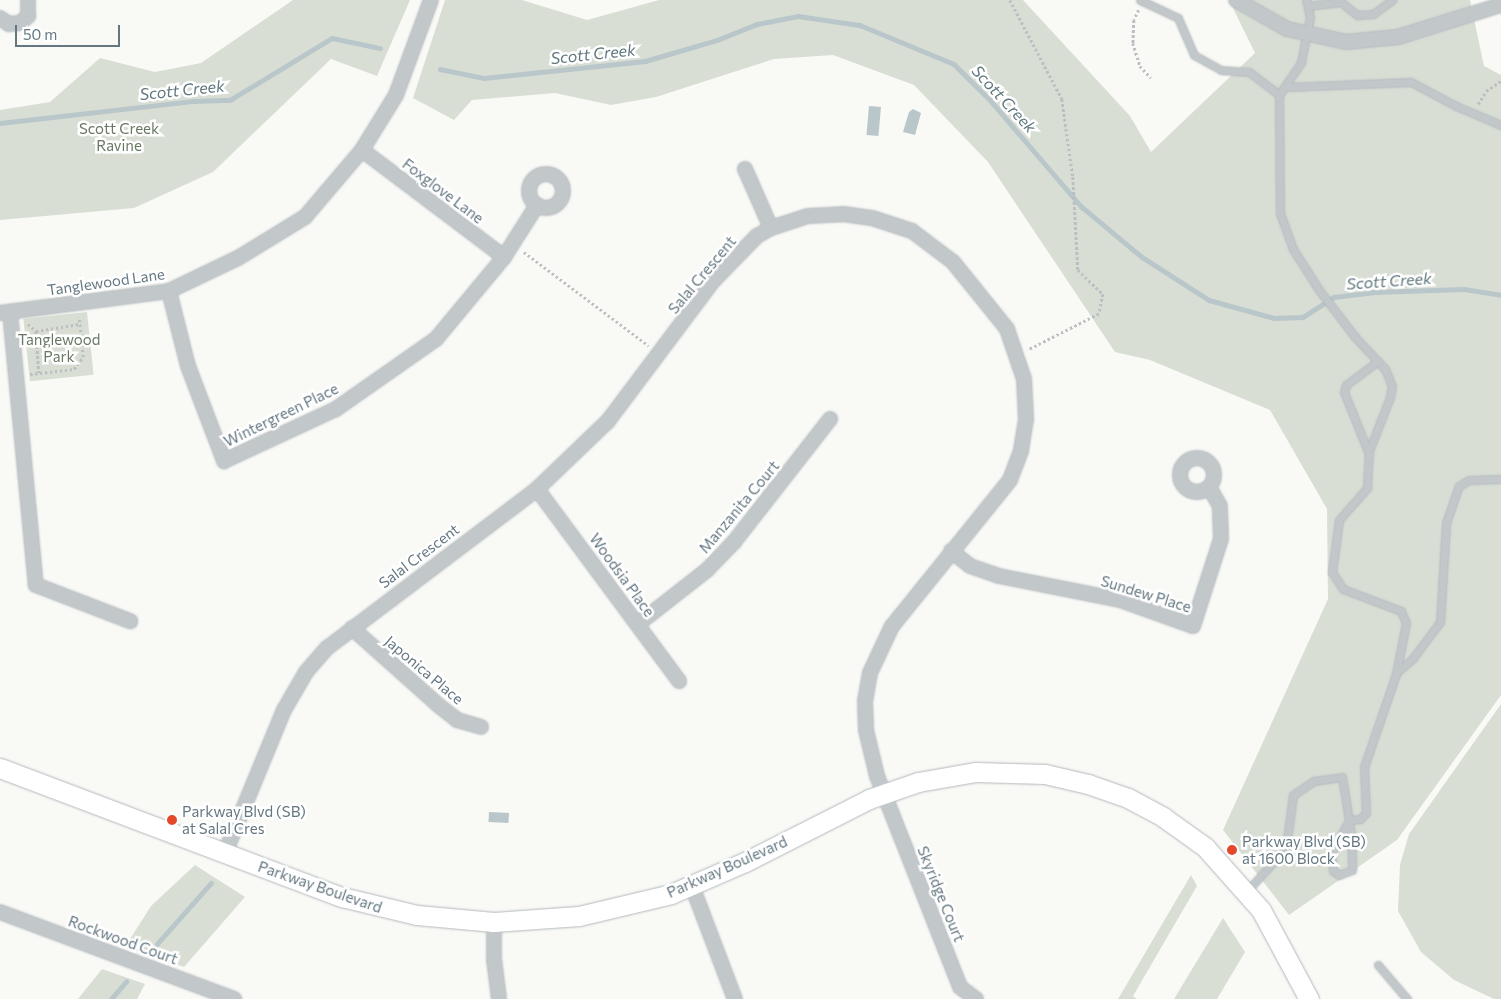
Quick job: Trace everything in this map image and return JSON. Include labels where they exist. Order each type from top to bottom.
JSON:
[{"type":"street","points":[[0,18],[10,24],[20,23],[28,16],[28,0]]},
{"type":"street","name":"Tanglewood Lane","points":[[5,312],[169,290],[238,258],[305,217],[362,150],[396,95],[431,0]]},
{"type":"street","points":[[1236,0],[1270,21],[1307,35],[1346,42],[1386,39],[1501,5]]},
{"type":"street","name":"Foxglove Lane","points":[[362,150],[504,257]]},
{"type":"street","points":[[745,169],[771,228]]},
{"type":"street","name":"Wintergreen Place","points":[[169,290],[188,366],[224,461],[336,409],[436,339],[504,257],[537,205]]},
{"type":"street","name":"Salal Crescent","points":[[225,854],[291,696],[316,660],[352,628],[537,489],[608,421],[734,257],[771,228],[808,216],[842,214],[884,221],[912,231],[934,245],[961,270],[1007,329],[1017,350],[1026,392],[1026,419],[1020,451],[1003,490],[951,551],[892,626],[870,673],[865,701],[866,730],[870,756],[884,794]]},
{"type":"street","points":[[5,312],[36,585],[130,621]]},
{"type":"street","name":"Manzanita Court","points":[[638,624],[701,576],[734,542],[830,419]]},
{"type":"street","name":"Sundew Place","points":[[951,551],[962,561],[984,571],[1120,600],[1193,626],[1221,540],[1220,506],[1208,487]]},
{"type":"street","name":"Woodsia Place","points":[[537,489],[679,681]]},
{"type":"street","name":"Japonica Place","points":[[352,628],[457,720],[481,727]]},
{"type":"street","name":"Parkway Boulevard","points":[[0,768],[323,891],[384,909],[435,918],[494,922],[593,914],[692,886],[884,794],[935,778],[976,772],[1034,773],[1088,784],[1128,798],[1176,826],[1210,852],[1246,891],[1270,924],[1309,999]]},
{"type":"street","name":"Skyridge Court","points":[[884,794],[960,988],[976,999]]},
{"type":"street","points":[[692,886],[735,999]]},
{"type":"street","name":"Rockwood Court","points":[[0,912],[234,999]]},
{"type":"street","points":[[494,922],[494,959],[500,999]]},
{"type":"lane","points":[[1349,820],[1360,819],[1366,813],[1364,767],[1396,674],[1402,650],[1405,616],[1390,606],[1343,589],[1332,572],[1339,520],[1367,488],[1369,454],[1391,392],[1390,378],[1324,295],[1293,250],[1280,214],[1279,96],[1301,62],[1310,17],[1307,3],[1341,2],[1357,15],[1373,14],[1392,0]]},
{"type":"lane","points":[[1141,1],[1178,18],[1194,55],[1221,70],[1249,72],[1279,96]]},
{"type":"lane","points":[[1286,86],[1411,82],[1456,106],[1501,125]]},
{"type":"lane","points":[[1369,454],[1344,392],[1346,385],[1378,361]]},
{"type":"lane","points":[[1396,674],[1414,658],[1440,622],[1446,522],[1459,486],[1469,480],[1501,479]]},
{"type":"lane","points":[[1246,891],[1286,848],[1292,800],[1297,790],[1314,781],[1342,777],[1349,820],[1353,862],[1352,870],[1339,875],[1330,865],[1331,853],[1349,820]]},
{"type":"lane","points":[[1378,965],[1407,999]]},
{"type":"path","points":[[1010,0],[1062,99],[1073,177],[1078,270],[1103,294],[1099,314],[1036,347],[1017,350]]},
{"type":"path","points":[[1141,1],[1134,20],[1133,43],[1140,66],[1151,78]]},
{"type":"path","points":[[1474,112],[1486,91],[1501,81]]},
{"type":"path","points":[[512,244],[660,354]]},
{"type":"path","points":[[26,374],[74,369],[84,357],[78,310]]},
{"type":"path","points":[[26,321],[36,331]]},
{"type":"path","points":[[36,331],[80,324]]},
{"type":"path","points":[[36,331],[34,334],[39,373]]},
{"type":"green space","name":"Scott Creek Ravine","points":[[293,0],[410,0],[377,76],[331,59],[213,172],[134,208],[0,220],[0,110],[50,102],[100,58],[155,72],[201,63]]},
{"type":"green space","points":[[445,0],[522,0],[587,20],[659,0],[1023,0],[1130,116],[1151,152],[1255,53],[1229,0],[1470,0],[1484,66],[1501,75],[1501,695],[1397,840],[1289,915],[1223,830],[1328,599],[1327,509],[1270,410],[1150,360],[1115,352],[988,162],[914,85],[833,55],[774,59],[656,97],[611,105],[555,93],[472,100],[454,120],[413,98]]},
{"type":"green space","name":"Tanglewood Park","points":[[87,312],[94,375],[30,381],[23,319]]},
{"type":"green space","points":[[1501,704],[1501,999],[1494,999],[1454,980],[1421,952],[1398,911],[1400,865],[1409,834]]},
{"type":"green space","points":[[195,865],[245,897],[184,967],[125,947],[151,906]]},
{"type":"green space","points":[[1191,875],[1197,886],[1133,996],[1137,999],[1118,999]]},
{"type":"green space","points":[[1223,918],[1245,952],[1217,999],[1174,999]]},
{"type":"green space","points":[[102,969],[145,984],[137,999],[78,999]]},
{"type":"shaded area","points":[[869,106],[881,107],[878,136],[866,135]]},
{"type":"shaded area","points":[[913,109],[921,113],[915,135],[903,132],[909,112]]},
{"type":"shaded area","points":[[489,812],[509,813],[508,823],[488,822]]},
{"type":"waterway","name":"Scott Creek","points":[[440,69],[484,78],[645,61],[717,40],[757,24],[798,16],[860,25],[954,64],[991,101],[1082,207],[1142,257],[1209,300],[1274,318],[1303,317],[1334,297],[1373,292],[1464,289],[1501,295]]},
{"type":"waterway","name":"Scott Creek","points":[[0,123],[194,101],[230,100],[332,38],[380,48]]},
{"type":"waterway","points":[[157,944],[211,883]]},
{"type":"waterway","points":[[111,999],[126,982]]},
{"type":"place","name":"Parkway Blvd (SB) at Salal Cres","points":[[172,820]]},
{"type":"place","name":"Parkway Blvd (SB) at 1600 Block","points":[[1232,850]]}]
